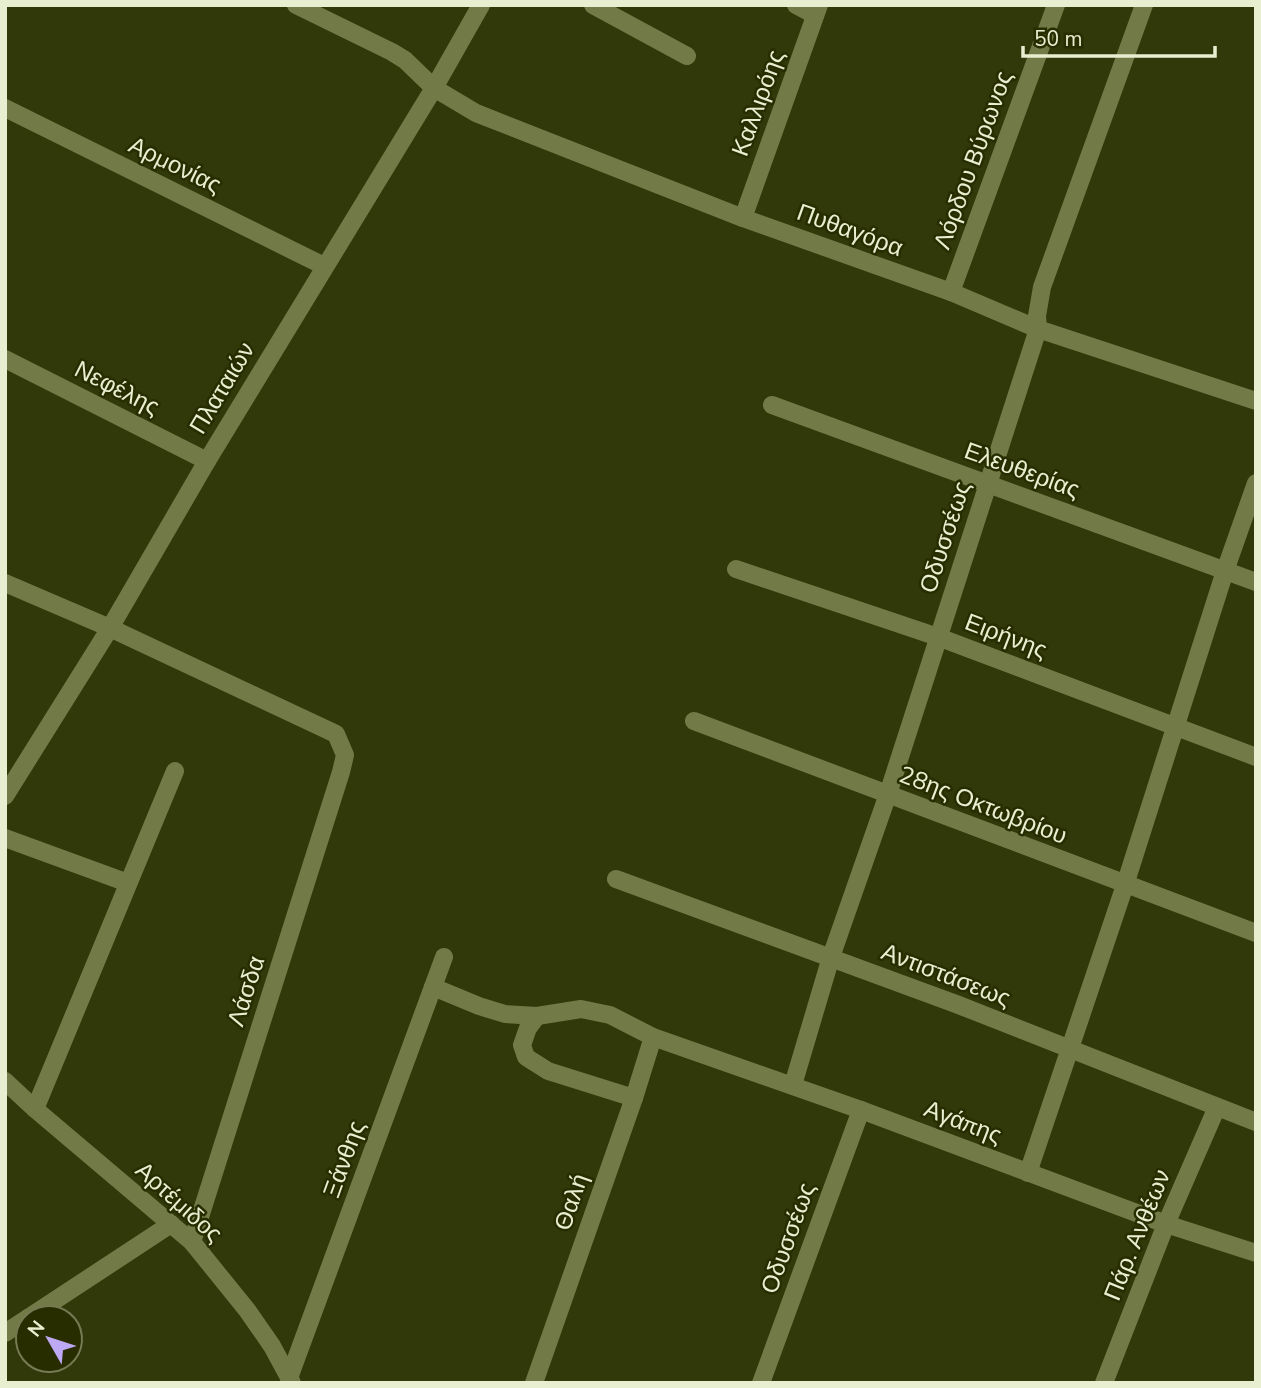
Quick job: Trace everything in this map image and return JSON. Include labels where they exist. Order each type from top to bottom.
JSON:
[{"type":"street","name":"Πυθαγόρα","points":[[296,5],[392,52],[405,60],[434,88],[476,113],[743,218],[951,292],[1038,329],[1256,401]]},
{"type":"street","name":"Πλαταιών","points":[[5,796],[110,628],[206,461],[434,88],[481,5]]},
{"type":"street","points":[[593,5],[687,56]]},
{"type":"street","points":[[796,5],[817,10]]},
{"type":"street","name":"Λόρδου Βύρωνος","points":[[951,292],[1056,5]]},
{"type":"street","name":"Οδυσσέως","points":[[793,1085],[831,957],[888,794],[1038,329],[1037,316],[1042,287],[1144,5]]},
{"type":"street","name":"Καλλιρόης","points":[[743,218],[817,10]]},
{"type":"street","name":"Αρμονίας","points":[[5,107],[324,266]]},
{"type":"street","name":"Νεφέλης","points":[[5,359],[206,461]]},
{"type":"street","name":"Ελευθερίας","points":[[772,405],[1256,582]]},
{"type":"street","points":[[1028,1173],[1256,483]]},
{"type":"street","name":"Ειρήνης","points":[[736,569],[938,637],[1256,757]]},
{"type":"street","points":[[5,583],[110,628]]},
{"type":"street","name":"Λάσδα","points":[[110,628],[336,734],[345,755],[192,1242]]},
{"type":"street","name":"28ης Οκτωβρίου","points":[[694,721],[1256,933]]},
{"type":"street","points":[[35,1110],[175,771]]},
{"type":"street","points":[[5,838],[128,883]]},
{"type":"street","name":"Αντιστάσεως","points":[[616,879],[831,957],[1256,1122]]},
{"type":"street","name":"Ξάνθης","points":[[290,1380],[444,957]]},
{"type":"street","name":"Αγάπης","points":[[433,987],[505,1014],[537,1016],[581,1009],[610,1015],[653,1037],[793,1085],[1166,1224],[1256,1253]]},
{"type":"street","points":[[537,1016],[528,1028],[522,1045],[526,1057],[548,1071],[634,1098]]},
{"type":"street","name":"Θαλή","points":[[534,1383],[653,1037]]},
{"type":"street","name":"Αρτέμιδος","points":[[5,1081],[35,1110],[192,1242],[247,1310],[272,1346],[290,1380]]},
{"type":"street","name":"Πάρ. Ανθέων","points":[[1104,1383],[1166,1224],[1217,1107]]},
{"type":"street","name":"Οδυσσέως","points":[[761,1383],[861,1110]]},
{"type":"street","points":[[49,1304],[171,1224]]}]
